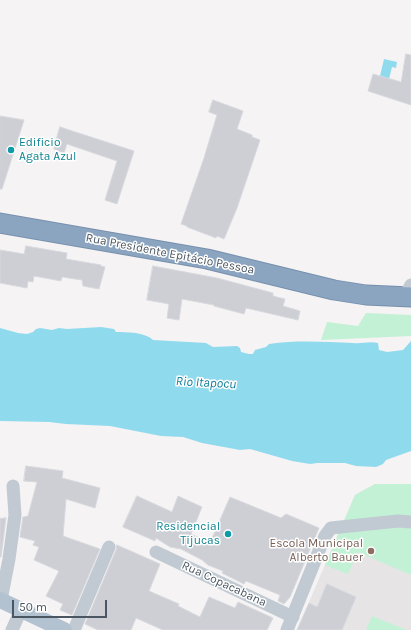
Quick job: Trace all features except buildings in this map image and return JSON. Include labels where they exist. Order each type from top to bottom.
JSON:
[{"type":"highway","name":"Rua Presidente Epitácio Pessoa","points":[[0,223],[207,259],[334,290],[366,295],[409,293]]},
{"type":"main road","points":[[1,600],[64,630]]},
{"type":"street","points":[[1,600],[9,559],[15,515],[13,486]]},
{"type":"street","points":[[287,630],[325,536],[331,528],[398,521],[411,522]]},
{"type":"street","points":[[74,630],[110,546]]},
{"type":"street","name":"Rua Copacabana","points":[[156,552],[293,617]]},
{"type":"street","points":[[12,630],[21,610]]},
{"type":"shaded area","name":"Escola Municipal Alberto Bauer","points":[[375,484],[411,484],[411,630],[297,630],[355,495]]},
{"type":"green space","points":[[366,313],[411,315],[411,336],[321,340],[327,322],[358,326]]},
{"type":"green space","points":[[375,484],[411,484],[411,575],[358,552],[348,574],[325,565],[355,495]]},
{"type":"green space","points":[[372,616],[407,630],[366,630]]},
{"type":"water","points":[[384,59],[397,62],[396,68],[392,67],[389,79],[380,76]]},
{"type":"water","name":"Rio Itapocu","points":[[101,327],[114,329],[116,332],[130,332],[145,335],[153,340],[206,343],[213,347],[237,346],[240,348],[241,352],[249,354],[253,354],[255,350],[266,347],[269,344],[300,342],[375,342],[378,343],[379,350],[387,352],[403,350],[411,341],[411,451],[386,460],[383,464],[376,467],[356,466],[345,463],[310,464],[292,461],[250,449],[240,450],[202,443],[183,437],[161,436],[110,426],[49,422],[0,421],[0,328],[27,334],[40,328],[52,330],[59,328]]},
{"type":"place","name":"Edificio Agata Azul","points":[[11,150]]},
{"type":"place","name":"Residencial Tijucas","points":[[228,534]]},
{"type":"place","name":"Escola Municipal Alberto Bauer","points":[[371,551]]}]
